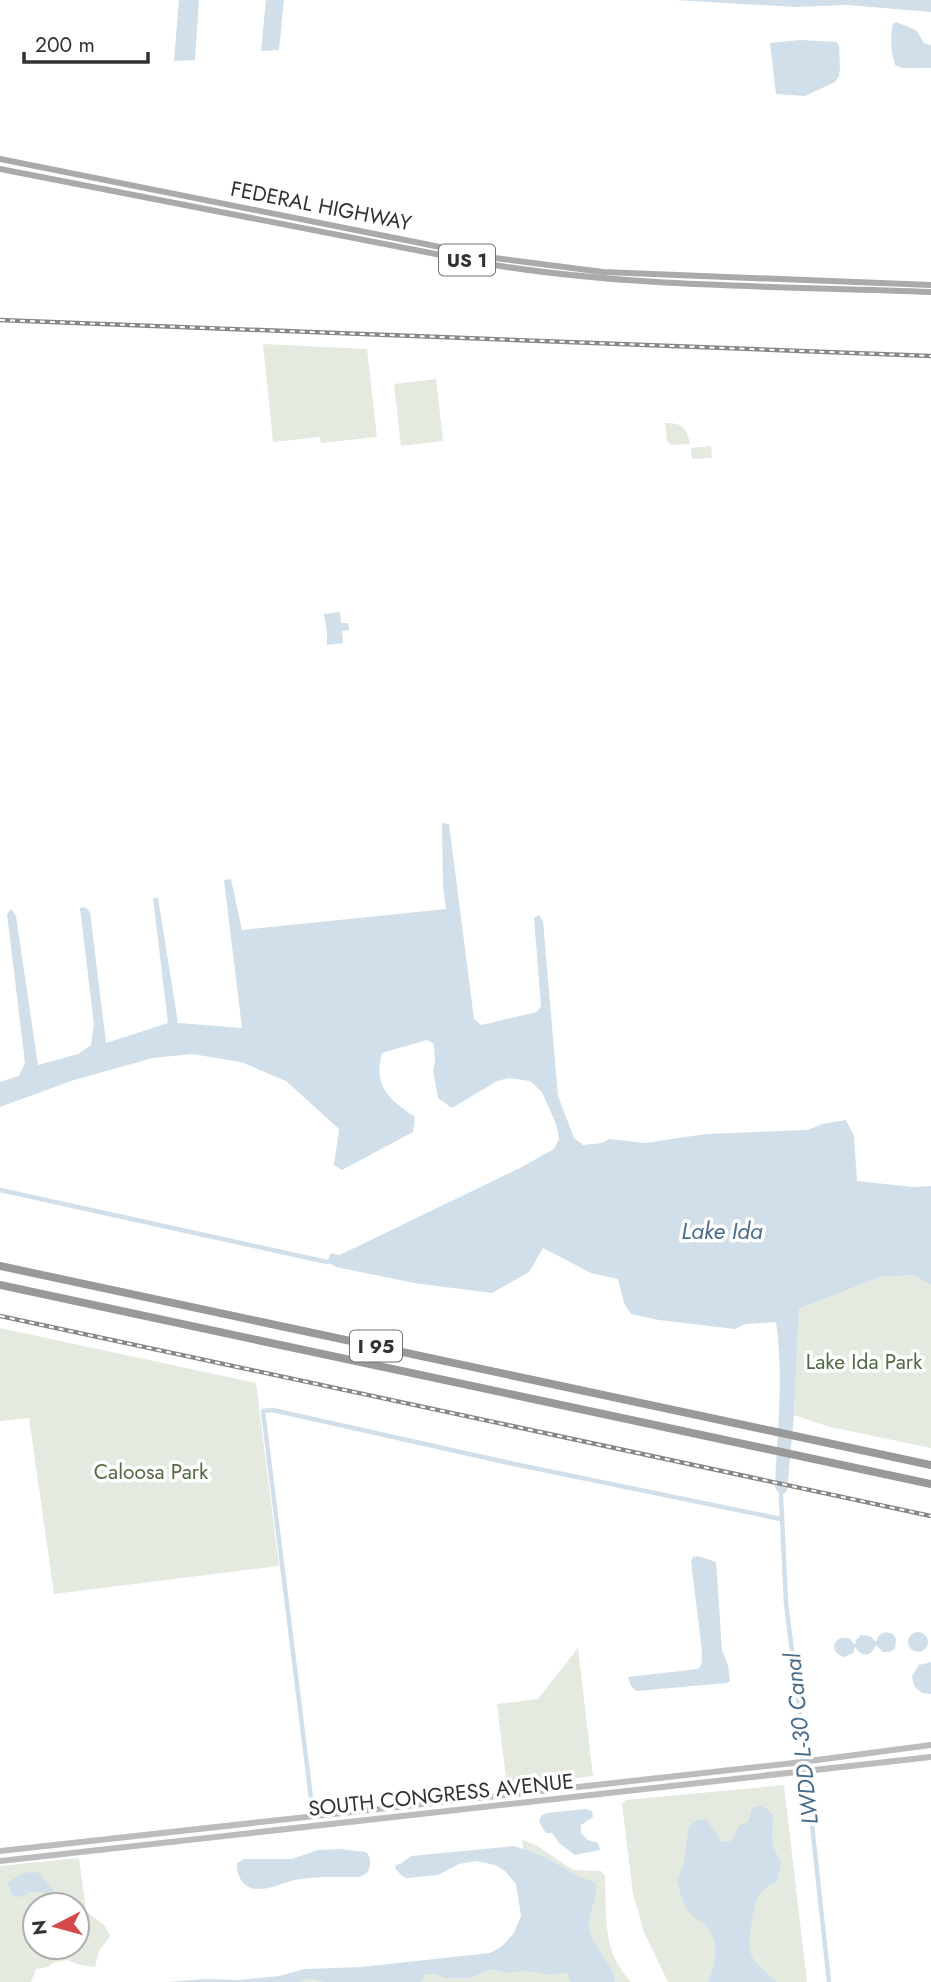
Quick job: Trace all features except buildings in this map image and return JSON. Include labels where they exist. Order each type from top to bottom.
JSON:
[{"type":"highway","name":"I 95","points":[[0,1266],[931,1465]]},
{"type":"highway","name":"I 95","points":[[0,1285],[931,1484]]},
{"type":"main road","name":"FEDERAL HIGHWAY","points":[[0,159],[478,255],[551,267],[616,276],[639,274],[841,289],[931,292]]},
{"type":"main road","name":"FEDERAL HIGHWAY","points":[[0,169],[482,263],[575,276],[608,275],[719,284],[736,281]]},
{"type":"main road","points":[[234,214],[252,210]]},
{"type":"main road","points":[[254,218],[265,213]]},
{"type":"main road","points":[[448,257],[472,258],[478,255]]},
{"type":"main road","points":[[482,263],[495,258]]},
{"type":"main road","points":[[736,281],[751,278],[931,285]]},
{"type":"main road","points":[[841,289],[851,282]]},
{"type":"main road","name":"SOUTH CONGRESS AVENUE","points":[[0,1851],[794,1763],[931,1745]]},
{"type":"main road","name":"SOUTH CONGRESS AVENUE","points":[[0,1861],[931,1757]]},
{"type":"main road","points":[[45,1846],[46,1856]]},
{"type":"green space","points":[[263,344],[367,349],[377,437],[321,443],[320,437],[273,442]]},
{"type":"green space","points":[[436,379],[443,441],[401,446],[394,384]]},
{"type":"green space","points":[[665,423],[683,427],[690,444],[671,445],[667,441]]},
{"type":"green space","points":[[711,446],[712,458],[692,459],[691,448]]},
{"type":"green space","name":"Lake Ida Park","points":[[913,1275],[931,1285],[931,1448],[830,1427],[794,1415],[799,1309],[880,1277]]},
{"type":"green space","name":"Caloosa Park","points":[[0,1328],[256,1383],[279,1566],[54,1594],[29,1418],[0,1421]]},
{"type":"green space","points":[[578,1648],[593,1776],[507,1786],[497,1704],[538,1699]]},
{"type":"green space","points":[[784,1785],[807,1982],[668,1982],[644,1932],[633,1894],[622,1804],[626,1800]]},
{"type":"green space","points":[[522,1840],[536,1845],[573,1870],[601,1871],[605,1876],[606,1919],[610,1945],[621,1970],[631,1982],[241,1982],[521,1955],[534,1927]]},
{"type":"green space","points":[[79,1858],[83,1891],[21,1891],[21,1961],[62,1961],[36,1969],[31,1982],[0,1982],[0,1866]]},
{"type":"green space","points":[[91,1915],[105,1926],[110,1936],[99,1951],[95,1967],[70,1961],[91,1961]]},
{"type":"water","points":[[179,0],[199,0],[195,60],[174,61]]},
{"type":"water","points":[[266,0],[284,0],[279,50],[261,51]]},
{"type":"water","points":[[675,0],[931,0],[931,12],[847,5],[794,7]]},
{"type":"water","points":[[896,22],[916,30],[924,43],[931,45],[931,68],[902,68],[895,65],[891,39],[893,24]]},
{"type":"water","points":[[801,40],[837,42],[839,76],[835,82],[805,96],[776,94],[770,43]]},
{"type":"water","points":[[340,612],[341,623],[348,623],[349,630],[342,631],[343,643],[327,645],[324,614]]},
{"type":"water","name":"Lake Ida","points":[[442,823],[449,824],[474,1019],[481,1025],[537,1012],[541,1006],[534,918],[539,915],[543,921],[558,1096],[574,1138],[583,1145],[602,1143],[609,1139],[645,1143],[706,1134],[808,1130],[822,1124],[846,1120],[854,1136],[857,1181],[913,1187],[931,1186],[931,1285],[913,1275],[880,1277],[799,1309],[787,1491],[781,1496],[775,1488],[780,1384],[776,1322],[745,1324],[735,1329],[631,1314],[624,1303],[618,1279],[591,1273],[543,1248],[529,1272],[492,1293],[414,1283],[336,1267],[327,1262],[331,1253],[339,1255],[348,1251],[554,1149],[559,1139],[556,1124],[542,1092],[530,1081],[509,1078],[497,1081],[452,1108],[438,1098],[433,1070],[434,1044],[427,1040],[382,1053],[380,1075],[385,1091],[415,1117],[413,1132],[342,1170],[334,1165],[339,1129],[286,1081],[241,1062],[192,1054],[153,1058],[74,1080],[0,1107],[0,1082],[19,1076],[25,1063],[7,914],[11,909],[16,916],[38,1065],[78,1054],[91,1045],[94,1025],[80,908],[85,907],[90,912],[106,1043],[168,1023],[153,898],[158,898],[178,1023],[242,1028],[224,880],[231,879],[242,930],[446,909]]},
{"type":"water","points":[[698,1556],[716,1562],[722,1650],[730,1681],[636,1691],[628,1677],[698,1669],[701,1665],[702,1651],[691,1561]]},
{"type":"water","points":[[886,1632],[893,1634],[896,1639],[895,1649],[889,1652],[883,1652],[876,1645],[871,1653],[864,1654],[855,1647],[853,1653],[844,1657],[834,1649],[840,1638],[849,1638],[855,1645],[861,1635],[870,1636],[876,1642],[879,1635]]},
{"type":"water","points":[[918,1632],[925,1635],[928,1642],[925,1649],[918,1652],[911,1649],[908,1642],[911,1635]]},
{"type":"water","points":[[931,1662],[931,1694],[922,1693],[914,1686],[912,1676],[919,1665]]},
{"type":"water","points":[[760,1806],[773,1815],[772,1838],[781,1863],[777,1881],[765,1888],[757,1899],[751,1926],[750,1949],[755,1962],[777,1982],[708,1982],[716,1952],[713,1938],[705,1925],[686,1907],[677,1880],[683,1866],[690,1825],[706,1819],[722,1842],[730,1841],[740,1826],[748,1822],[752,1808]]},
{"type":"water","points":[[586,1809],[592,1811],[593,1817],[581,1825],[581,1833],[588,1840],[598,1843],[600,1850],[575,1855],[560,1844],[552,1833],[546,1833],[539,1822],[541,1816],[546,1813]]},
{"type":"water","points":[[514,1846],[543,1856],[596,1884],[589,1921],[590,1933],[611,1968],[615,1982],[571,1982],[568,1974],[563,1972],[549,1975],[521,1971],[507,1973],[490,1969],[470,1978],[445,1978],[426,1974],[420,1982],[324,1982],[309,1978],[299,1982],[167,1982],[238,1980],[279,1976],[305,1969],[361,1967],[490,1953],[501,1947],[514,1933],[521,1916],[516,1884],[505,1871],[495,1865],[476,1861],[459,1864],[438,1875],[407,1878],[395,1868],[411,1856]]},
{"type":"water","points":[[318,1850],[366,1852],[370,1862],[367,1873],[360,1877],[294,1880],[257,1889],[244,1884],[238,1872],[237,1863],[244,1859],[292,1859]]},
{"type":"water","points":[[38,1872],[54,1891],[21,1891],[20,1897],[11,1894],[8,1883],[22,1873]]},
{"type":"waterway","points":[[0,1190],[327,1262]]},
{"type":"waterway","points":[[312,1806],[263,1411],[273,1410],[514,1464],[781,1519]]},
{"type":"waterway","name":"LWDD L-30 Canal","points":[[781,1496],[786,1603],[829,1982]]},
{"type":"railway","points":[[0,320],[931,356]]},
{"type":"railway","points":[[0,1316],[931,1516]]}]
